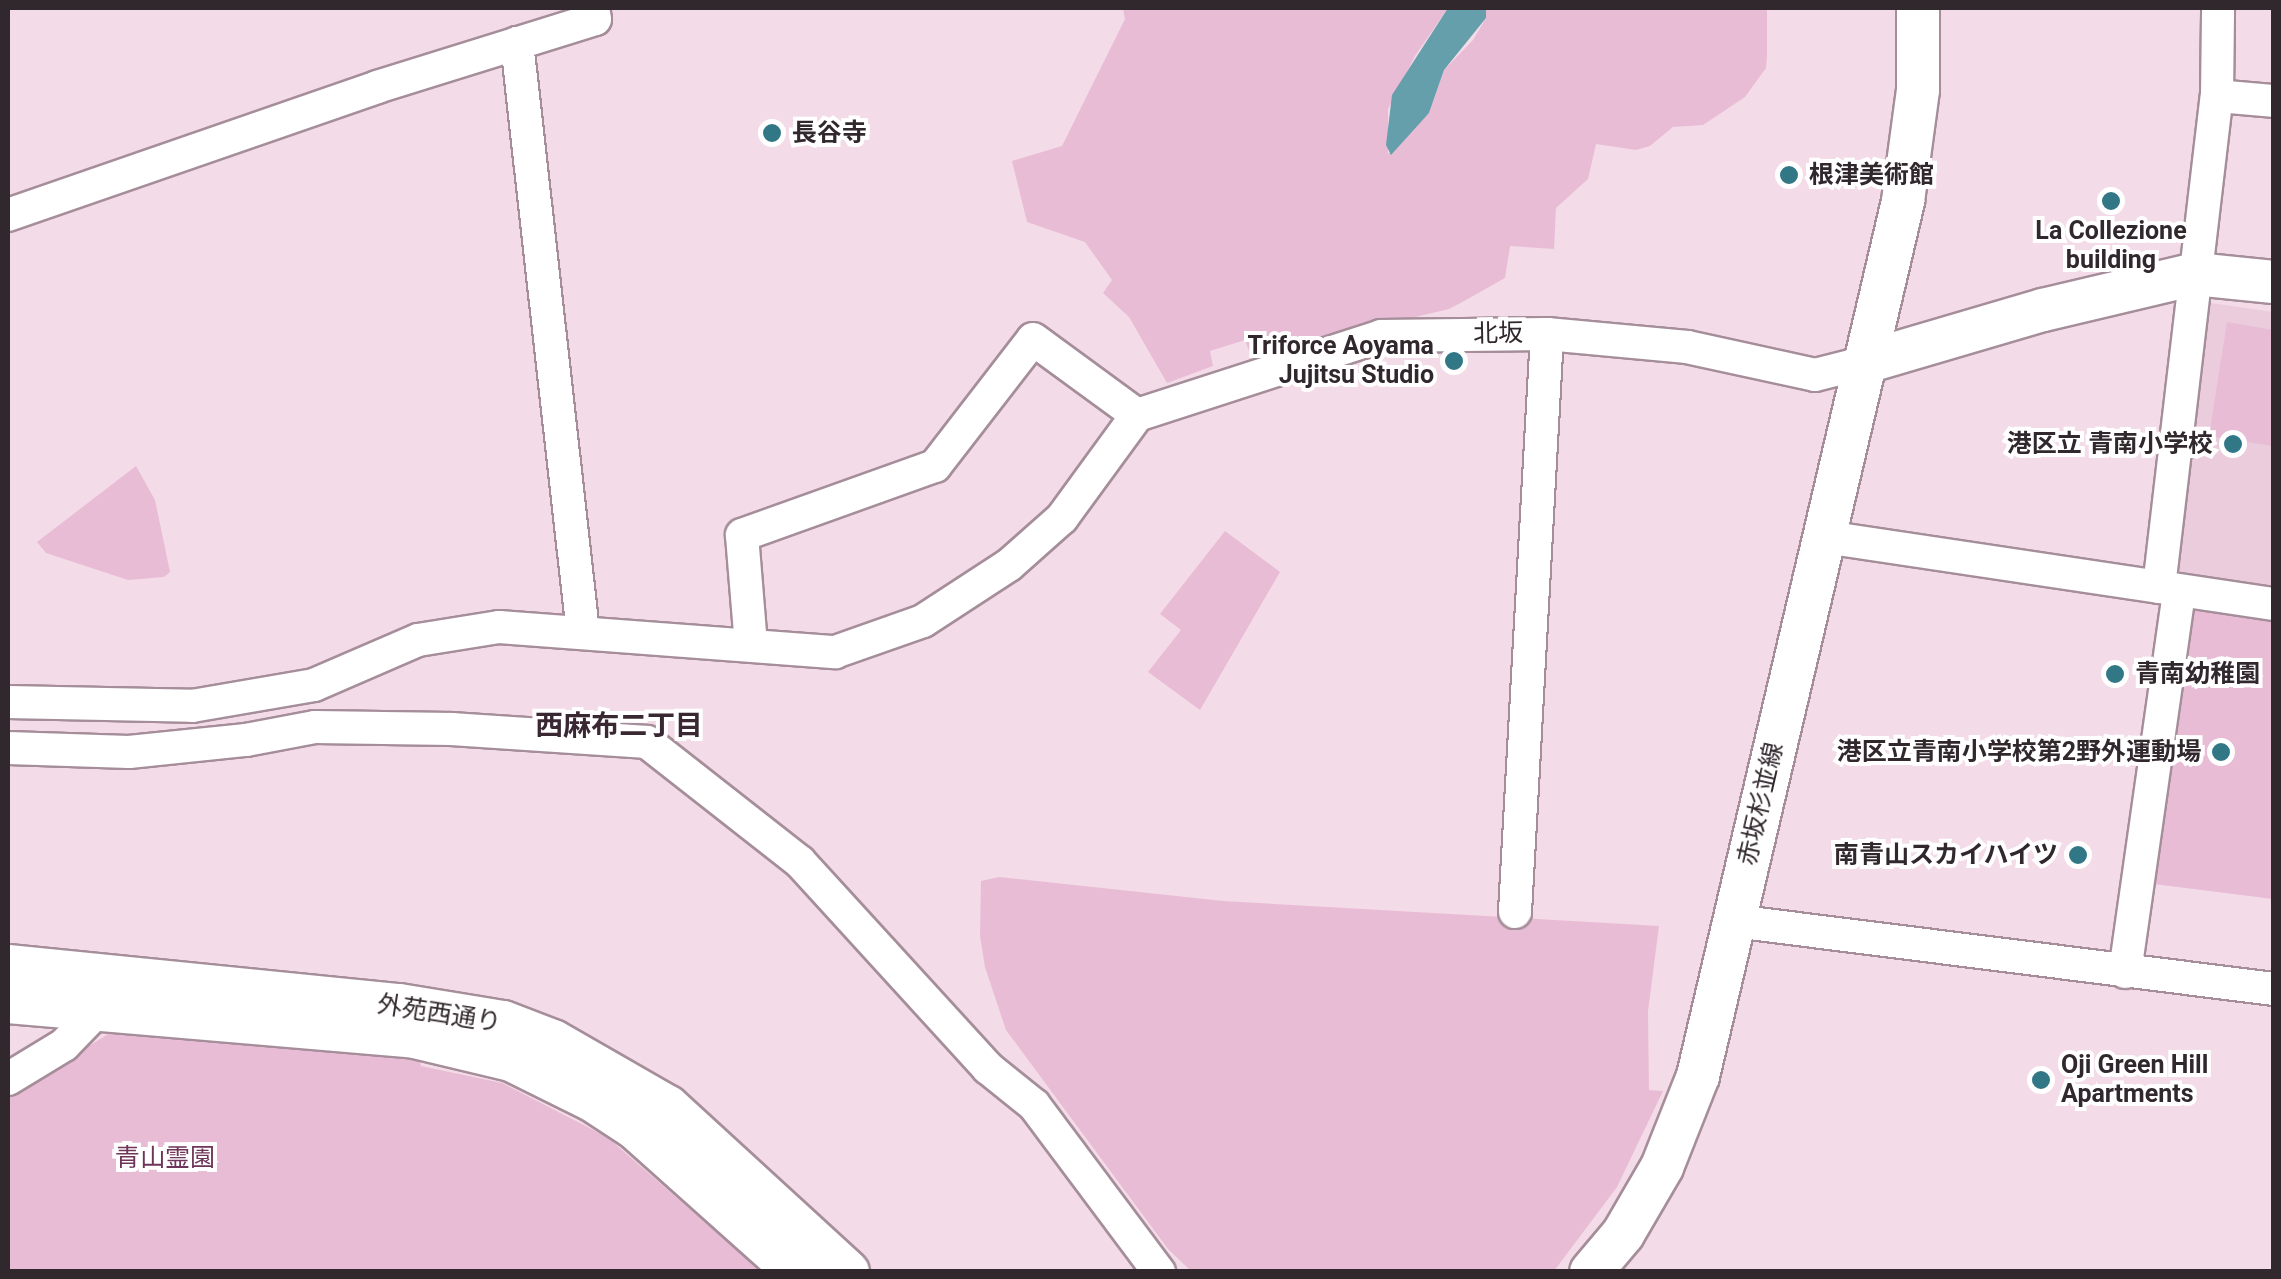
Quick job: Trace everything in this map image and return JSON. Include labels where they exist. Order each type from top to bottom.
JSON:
[{"type":"main road","name":"赤坂杉並線","points":[[1591,1272],[1623,1234],[1682,1124],[1698,1076],[1903,200],[1916,118],[1918,8]]},
{"type":"main road","points":[[1866,362],[2043,310],[2196,274],[2274,282]]},
{"type":"main road","points":[[8,966],[335,999],[498,1006],[585,1027],[632,1060],[666,1094],[695,1133],[848,1272]]},
{"type":"main road","name":"外苑西通り","points":[[8,1002],[416,1037],[511,1060],[592,1100],[635,1128],[796,1272]]},
{"type":"street","points":[[8,215],[595,19],[593,8]]},
{"type":"street","points":[[2125,972],[2169,590],[2196,274],[2217,96],[2218,8]]},
{"type":"street","points":[[517,43],[583,632]]},
{"type":"street","points":[[2217,96],[2274,101]]},
{"type":"street","points":[[1516,912],[1548,334]]},
{"type":"street","name":"北坂","points":[[1137,415],[1381,336],[1548,334],[1687,346],[1816,375],[1866,362]]},
{"type":"street","points":[[8,702],[192,706],[314,685],[418,640],[499,626],[751,646],[835,652],[923,621],[1009,565],[1062,518],[1137,415],[1032,339],[935,466],[742,536],[751,646]]},
{"type":"street","points":[[1825,537],[2274,604]]},
{"type":"street","points":[[8,748],[129,752],[246,740],[315,728],[452,728],[647,742],[800,862],[988,1068],[1034,1105],[1160,1272]]},
{"type":"street","points":[[1734,921],[2274,989]]},
{"type":"street","points":[[8,1079],[64,1045],[97,1011]]},
{"type":"shaded area","name":"港区立 青南小学校","points":[[2211,303],[2273,312],[2273,591],[2173,576]]},
{"type":"green space","points":[[1123,8],[1448,8],[1415,56],[1388,109],[1388,154],[1429,113],[1444,70],[1473,40],[1486,18],[1486,8],[1767,8],[1766,68],[1745,97],[1703,125],[1673,127],[1650,146],[1636,150],[1596,144],[1588,179],[1556,208],[1554,249],[1510,246],[1505,278],[1449,309],[1251,356],[1245,340],[1210,351],[1213,366],[1167,383],[1129,317],[1103,293],[1112,280],[1085,242],[1027,222],[1012,161],[1062,146],[1125,19]]},
{"type":"green space","points":[[2227,322],[2273,330],[2273,446],[2209,436]]},
{"type":"green space","points":[[136,466],[155,500],[170,572],[164,577],[128,580],[46,553],[37,542]]},
{"type":"green space","points":[[1225,531],[1280,572],[1200,710],[1148,672],[1181,630],[1160,614]]},
{"type":"green space","name":"港区立青南小学校第2野外運動場","points":[[2185,606],[2273,620],[2273,899],[2154,884]]},
{"type":"green space","points":[[999,877],[1223,901],[1659,926],[1648,1011],[1649,1090],[1663,1091],[1617,1187],[1554,1271],[1191,1271],[1168,1249],[1006,1030],[985,967],[980,936],[981,881]]},
{"type":"green space","name":"青山霊園","points":[[113,1031],[419,1059],[421,1066],[502,1083],[607,1137],[761,1271],[8,1272],[8,1079],[73,1056]]},
{"type":"water","points":[[1448,8],[1486,8],[1486,18],[1444,70],[1429,113],[1391,155],[1386,145],[1392,95]]},
{"type":"place","name":"長谷寺","points":[[772,133]]},
{"type":"place","name":"根津美術館","points":[[1789,175]]},
{"type":"place","name":"La Collezione building","points":[[2111,201]]},
{"type":"place","name":"Triforce Aoyama Jujitsu Studio","points":[[1454,361]]},
{"type":"place","name":"港区立 青南小学校","points":[[2233,444]]},
{"type":"place","name":"青南幼稚園","points":[[2115,674]]},
{"type":"place","name":"港区立青南小学校第2野外運動場","points":[[2221,752]]},
{"type":"place","name":"南青山スカイハイツ","points":[[2078,855]]},
{"type":"place","name":"Oji Green Hill Apartments","points":[[2041,1080]]},
{"type":"district","name":"西麻布二丁目","points":[[619,726]]}]
